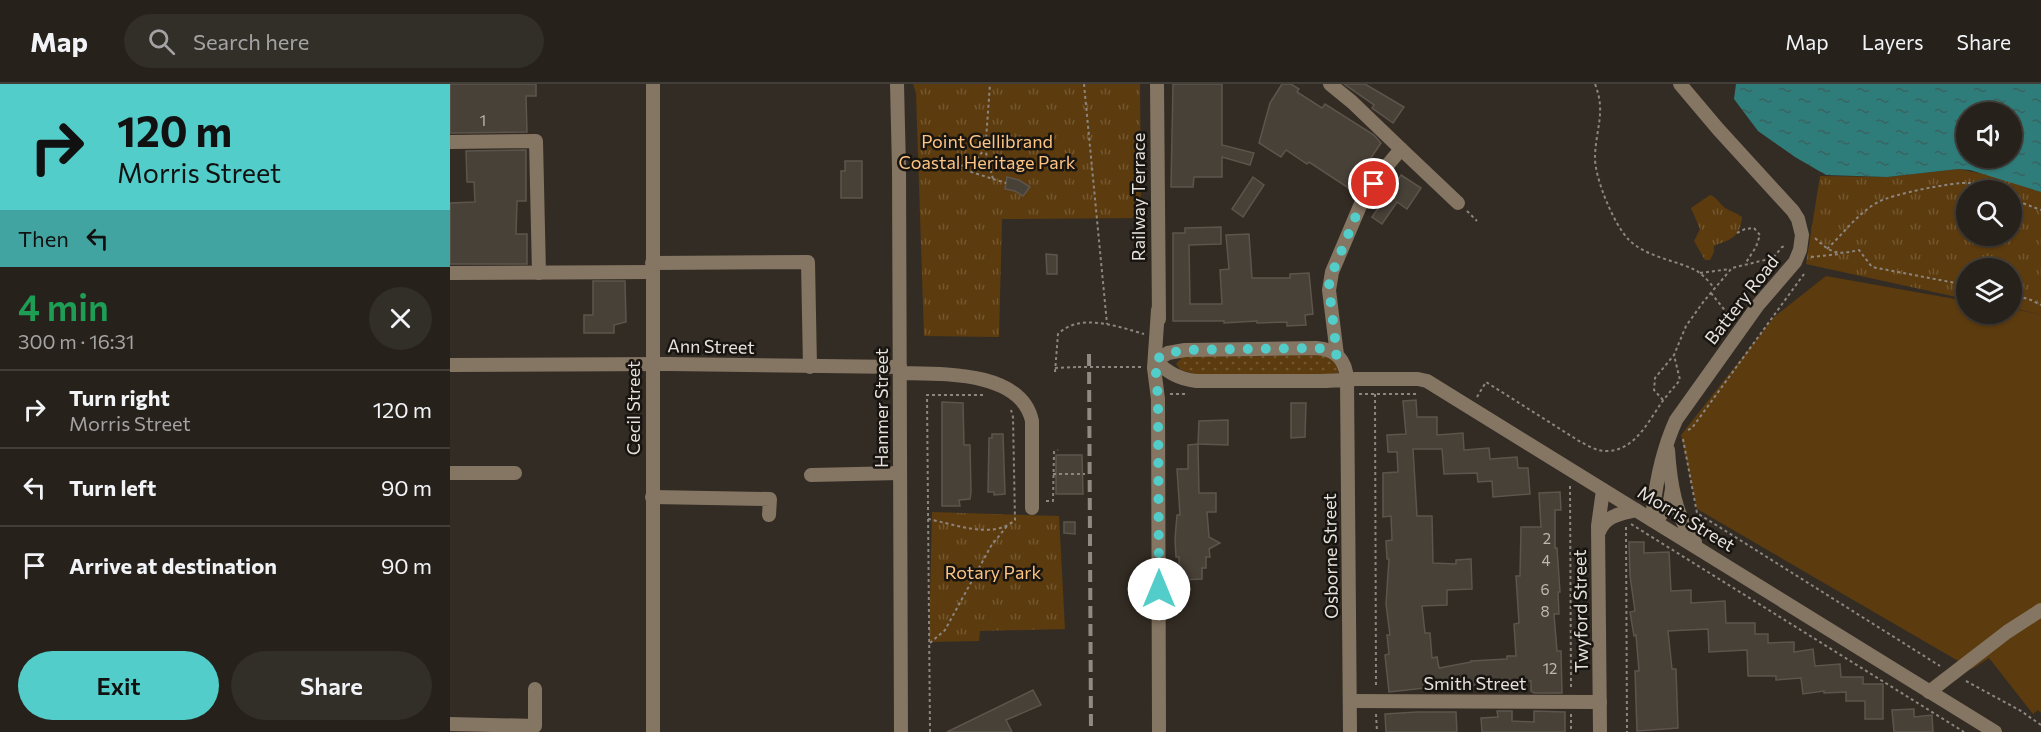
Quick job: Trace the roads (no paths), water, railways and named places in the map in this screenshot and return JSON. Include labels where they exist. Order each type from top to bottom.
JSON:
[{"type":"street","name":"Cecil Street","points":[[653,84],[653,732]]},
{"type":"street","name":"Hanmer Street","points":[[897,84],[901,732]]},
{"type":"street","name":"Railway Terrace","points":[[1157,84],[1158,310],[1162,345],[1169,349],[1185,350]]},
{"type":"street","points":[[1330,84],[1367,115],[1458,203]]},
{"type":"street","name":"Battery Road","points":[[1654,521],[1657,483],[1680,432],[1682,409],[1758,305],[1795,262],[1808,251],[1793,211],[1680,84]]},
{"type":"street","points":[[450,142],[536,141],[539,273]]},
{"type":"street","points":[[1347,387],[1345,367],[1337,355],[1329,290],[1332,272],[1360,206],[1401,149]]},
{"type":"street","points":[[450,273],[539,273],[808,262],[810,367]]},
{"type":"street","name":"Railway Terrace","points":[[1158,310],[1155,360],[1158,399],[1159,732]]},
{"type":"street","points":[[1155,360],[1165,354],[1185,350],[1316,348],[1326,349],[1337,355]]},
{"type":"street","name":"Morris Street","points":[[1155,360],[1175,376],[1191,380],[1347,387],[1421,380],[1437,386],[1995,732]]},
{"type":"street","name":"Ann Street","points":[[450,365],[652,364],[810,367],[900,370],[976,378],[998,385],[1021,400],[1028,409],[1032,421],[1032,508]]},
{"type":"street","name":"Osborne Street","points":[[1347,387],[1350,732]]},
{"type":"street","name":"Battery Road","points":[[1680,432],[1668,451],[1672,478],[1682,522],[1699,548]]},
{"type":"street","points":[[450,473],[515,473]]},
{"type":"street","points":[[811,474],[900,473]]},
{"type":"street","name":"Battery Road","points":[[1654,521],[1671,498],[1672,478]]},
{"type":"street","points":[[1619,500],[1633,501],[1644,497],[1654,490],[1657,483]]},
{"type":"street","name":"Twyford Street","points":[[1600,732],[1598,539],[1599,507],[1604,490]]},
{"type":"street","points":[[652,497],[770,499],[770,515]]},
{"type":"street","points":[[1598,539],[1601,527],[1608,519],[1636,510]]},
{"type":"street","points":[[1929,692],[2007,632],[2041,610]]},
{"type":"street","points":[[450,724],[535,726],[535,688]]},
{"type":"street","name":"Smith Street","points":[[1351,701],[1600,702]]},
{"type":"water","points":[[1736,84],[2041,84],[2041,192],[2022,186],[2022,180],[2002,180],[1970,170],[1958,169],[1887,177],[1826,175],[1758,131],[1734,99]]},
{"type":"railway","points":[[1089,354],[1091,732]]},
{"type":"park label","name":"Point Gellibrand Coastal Heritage Park","points":[[987,152]]},
{"type":"park label","name":"Rotary Park","points":[[993,573]]}]
